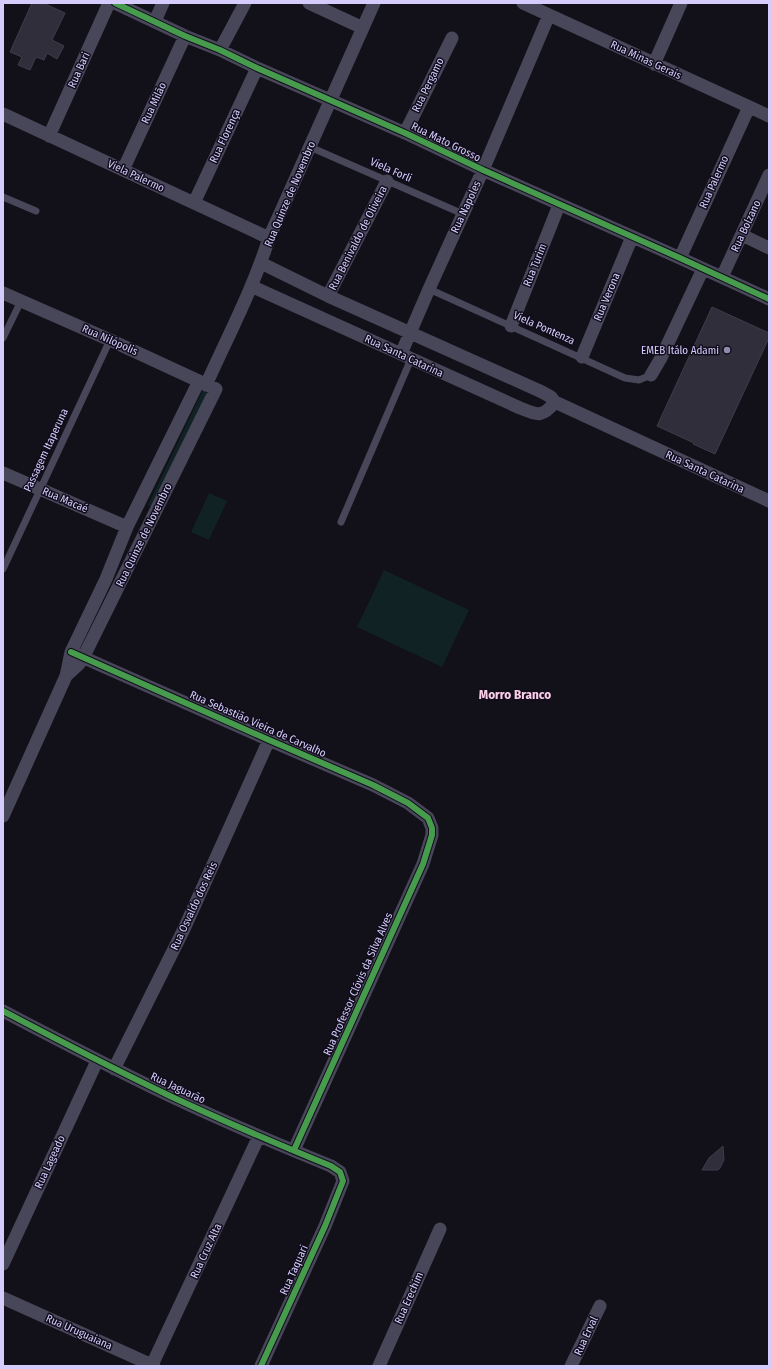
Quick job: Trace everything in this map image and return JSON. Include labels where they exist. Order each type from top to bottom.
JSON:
[{"type":"street","name":"Rua Bari","points":[[49,136],[109,3]]},
{"type":"street","name":"Rua Mato Grosso","points":[[115,3],[185,36],[220,50],[257,68],[406,133],[558,205],[680,258],[769,299]]},
{"type":"street","points":[[155,21],[163,3]]},
{"type":"street","points":[[220,50],[245,3]]},
{"type":"street","points":[[309,3],[363,28]]},
{"type":"street","name":"Rua Quinze de Novembro","points":[[66,676],[79,664],[83,658],[153,517],[207,385],[261,263],[269,238],[374,3]]},
{"type":"street","name":"Rua Minas Gerais","points":[[523,3],[769,116]]},
{"type":"street","points":[[654,64],[681,3]]},
{"type":"street","name":"Rua Napoles","points":[[406,357],[410,332],[483,170],[549,15]]},
{"type":"street","name":"Rua Milão","points":[[123,170],[185,36]]},
{"type":"street","name":"Rua Pergamo","points":[[406,133],[452,38]]},
{"type":"street","name":"Rua Florença","points":[[194,203],[257,68]]},
{"type":"street","name":"Rua Palermo","points":[[680,258],[749,107]]},
{"type":"street","name":"Viela Palermo","points":[[3,114],[269,238]]},
{"type":"street","name":"Rua Bolzano","points":[[722,277],[769,175]]},
{"type":"street","name":"Rua Benivaldo de Oliveira","points":[[328,296],[387,181]]},
{"type":"street","name":"Rua Turim","points":[[511,326],[558,205]]},
{"type":"street","points":[[742,236],[769,248]]},
{"type":"street","name":"Rua Verona","points":[[582,357],[632,238]]},
{"type":"street","name":"Rua Santa Catarina","points":[[261,263],[328,296],[542,392],[551,397],[555,402],[769,501]]},
{"type":"street","points":[[651,375],[703,269]]},
{"type":"street","name":"Rua Santa Catarina","points":[[251,286],[533,413],[541,414],[547,412],[555,402]]},
{"type":"street","name":"Rua Nilópolis","points":[[3,292],[207,385]]},
{"type":"street","name":"Rua Quinze de Novembro","points":[[3,815],[66,676],[71,652],[106,579],[127,527],[207,385]]},
{"type":"street","name":"Rua Macaé","points":[[3,473],[127,527]]},
{"type":"street","points":[[136,509],[153,517]]},
{"type":"street","name":"Rua Sebastião Vieira de Carvalho","points":[[71,652],[373,785],[408,803],[428,818],[431,823]]},
{"type":"street","name":"Rua Osvaldo dos Reis","points":[[114,1069],[184,929],[269,740]]},
{"type":"street","name":"Rua Professor Clóvis da Silva Alves","points":[[294,1150],[423,864],[432,835],[431,823]]},
{"type":"street","name":"Rua Jaguarão","points":[[3,1011],[97,1061],[171,1097],[332,1166],[340,1172],[343,1181]]},
{"type":"street","name":"Rua Lageado","points":[[3,1264],[97,1061]]},
{"type":"street","name":"Rua Cruz Alta","points":[[153,1366],[259,1136]]},
{"type":"street","name":"Rua Taquari","points":[[261,1366],[322,1234],[343,1181]]},
{"type":"street","name":"Rua Erechim","points":[[379,1366],[440,1229]]},
{"type":"street","name":"Rua Uruguaiana","points":[[3,1298],[153,1366]]},
{"type":"street","name":"Rua Erval","points":[[571,1366],[600,1306]]},
{"type":"lane","name":"Viela Forli","points":[[310,147],[463,214]]},
{"type":"lane","points":[[3,196],[36,211]]},
{"type":"lane","name":"Viela Pontenza","points":[[429,289],[582,357],[625,378],[639,380],[651,375]]},
{"type":"lane","points":[[3,338],[21,301]]},
{"type":"lane","name":"Passagem Itaperuna","points":[[3,569],[110,340]]},
{"type":"lane","points":[[341,522],[406,357]]},
{"type":"shaded area","points":[[203,390],[208,393],[152,507],[148,505]]},
{"type":"shaded area","points":[[209,493],[227,501],[209,540],[191,532]]},
{"type":"shaded area","points":[[384,570],[469,610],[442,667],[357,627]]},
{"type":"building","points":[[32,3],[43,3],[65,13],[52,40],[64,46],[57,59],[47,53],[44,60],[36,57],[30,70],[18,65],[22,57],[10,52]]},
{"type":"building","name":"EMEB Itálo Adami","points":[[712,307],[769,333],[769,338],[715,454],[657,426]]},
{"type":"building","points":[[723,1146],[724,1160],[720,1168],[718,1170],[702,1170],[709,1158]]},
{"type":"cycle path","points":[[115,3],[185,36],[220,50],[257,68],[405,133],[483,170],[769,299]]},
{"type":"cycle path","points":[[71,652],[373,785],[408,803],[428,818],[432,828],[432,835],[423,864],[294,1150]]},
{"type":"cycle path","points":[[3,1011],[170,1096],[331,1166],[340,1172],[343,1181],[325,1226],[261,1366]]},
{"type":"place","name":"EMEB Itálo Adami","points":[[727,350]]},
{"type":"district","name":"Morro Branco","points":[[515,694]]}]
